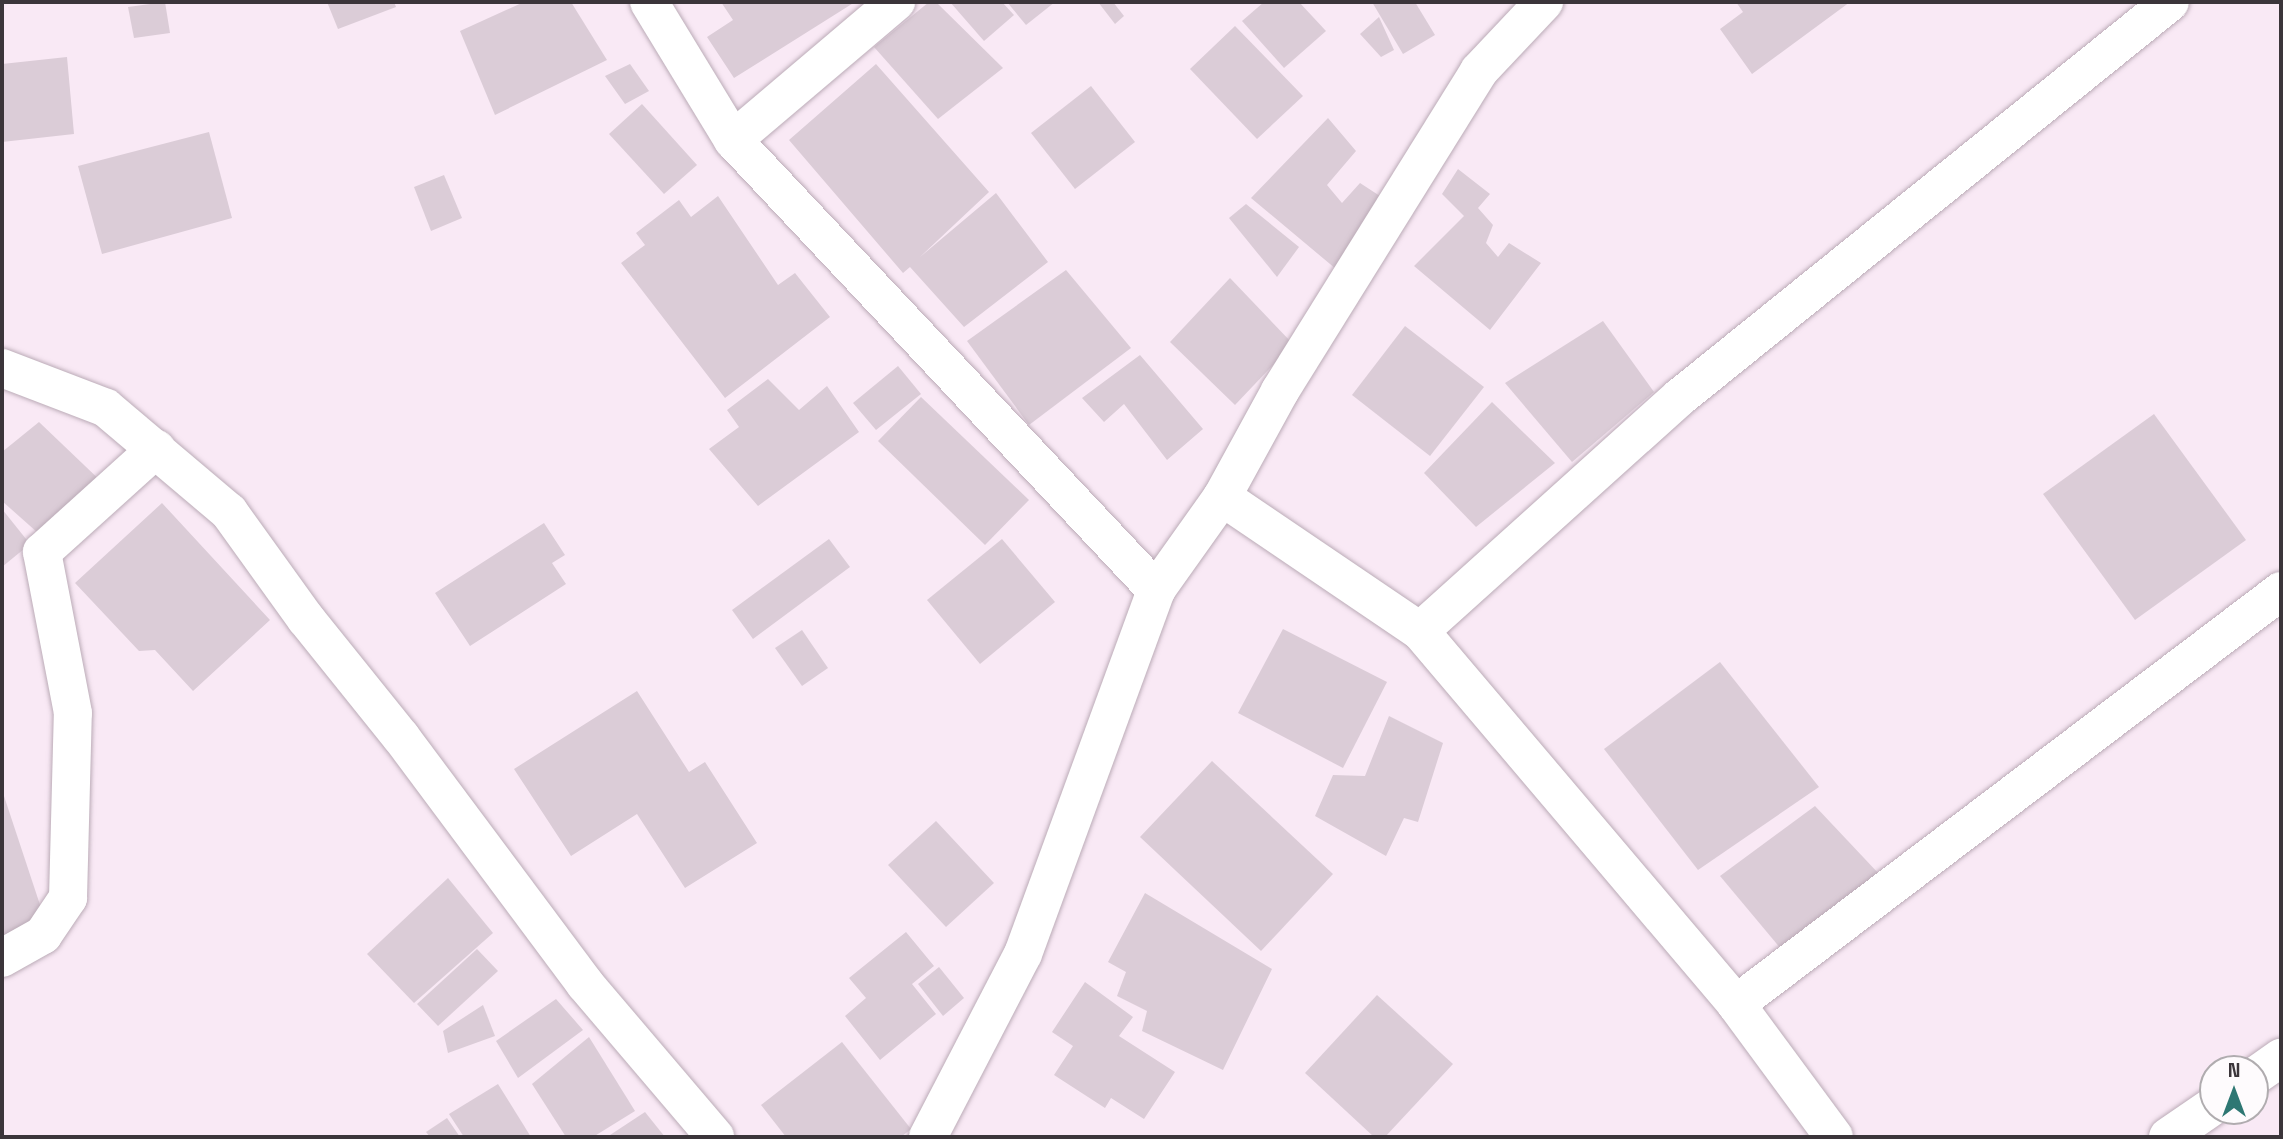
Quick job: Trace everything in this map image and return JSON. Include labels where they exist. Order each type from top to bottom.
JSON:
[{"type":"street","points":[[649,2],[733,140],[1156,590]]},
{"type":"street","points":[[733,140],[896,2]]},
{"type":"street","points":[[928,1137],[1023,954],[1156,590],[1222,497],[1280,391],[1479,71],[1544,2]]},
{"type":"street","points":[[1420,631],[1680,397],[2170,2]]},
{"type":"street","points":[[2,369],[106,408],[229,512],[306,619],[401,737],[585,984],[715,1137]]},
{"type":"street","points":[[2,958],[43,935],[68,898],[73,713],[42,552],[156,449]]},
{"type":"street","points":[[1222,497],[1420,631],[1736,1004],[1834,1137]]},
{"type":"street","points":[[1736,1004],[2281,592]]},
{"type":"street","points":[[2168,1137],[2199,1116]]},
{"type":"building","points":[[165,2],[170,33],[134,38],[128,7]]},
{"type":"building","points":[[327,2],[394,2],[396,7],[338,29]]},
{"type":"building","points":[[524,2],[571,2],[607,60],[495,115],[460,31]]},
{"type":"building","points":[[721,2],[855,2],[734,78],[707,37],[733,20]]},
{"type":"building","points":[[929,2],[936,2],[1003,68],[938,119],[874,47]]},
{"type":"building","points":[[950,2],[1002,2],[1014,15],[984,41]]},
{"type":"building","points":[[1007,2],[1055,2],[1026,25]]},
{"type":"building","points":[[1098,2],[1113,2],[1124,16],[1115,24]]},
{"type":"building","points":[[1264,2],[1299,2],[1326,31],[1284,68],[1242,21]]},
{"type":"building","points":[[1372,2],[1415,2],[1435,35],[1403,54]]},
{"type":"building","points":[[1736,2],[1850,2],[1752,74],[1720,29],[1743,12]]},
{"type":"building","points":[[1379,17],[1394,50],[1381,57],[1360,34]]},
{"type":"building","points":[[1235,26],[1303,96],[1257,139],[1190,69]]},
{"type":"building","points":[[67,57],[74,134],[2,142],[2,64]]},
{"type":"building","points":[[630,64],[649,91],[625,104],[605,76]]},
{"type":"building","points":[[876,64],[989,192],[920,257],[996,193],[1048,262],[964,327],[910,267],[903,273],[789,140]]},
{"type":"building","points":[[1091,86],[1135,142],[1075,189],[1031,133]]},
{"type":"building","points":[[642,104],[697,165],[664,194],[609,134]]},
{"type":"building","points":[[1328,118],[1356,151],[1327,185],[1342,203],[1360,183],[1383,198],[1336,269],[1251,198]]},
{"type":"building","points":[[209,132],[232,218],[102,254],[78,166]]},
{"type":"building","points":[[1458,169],[1490,194],[1478,208],[1493,225],[1486,243],[1498,257],[1509,243],[1541,263],[1490,330],[1414,266],[1464,216],[1442,194]]},
{"type":"building","points":[[444,175],[462,218],[431,231],[414,187]]},
{"type":"building","points":[[718,196],[778,285],[795,273],[830,317],[725,398],[621,263],[645,245],[636,233],[679,200],[691,217]]},
{"type":"building","points":[[1246,204],[1299,247],[1277,277],[1229,218]]},
{"type":"building","points":[[1066,270],[1131,348],[1029,425],[967,341]]},
{"type":"building","points":[[1230,278],[1293,344],[1235,405],[1170,342]]},
{"type":"building","points":[[1603,321],[1654,392],[1572,462],[1505,383]]},
{"type":"building","points":[[1405,326],[1484,387],[1430,456],[1352,395]]},
{"type":"building","points":[[1140,355],[1203,429],[1167,460],[1124,404],[1104,422],[1082,398]]},
{"type":"building","points":[[898,366],[921,394],[876,430],[853,403]]},
{"type":"building","points":[[768,379],[799,410],[827,386],[859,432],[758,506],[709,449],[739,427],[727,410]]},
{"type":"building","points":[[921,397],[1029,500],[985,545],[878,441]]},
{"type":"building","points":[[1492,402],[1555,463],[1476,527],[1424,473]]},
{"type":"building","points":[[2154,414],[2246,540],[2135,620],[2043,494]]},
{"type":"building","points":[[39,422],[106,486],[47,541],[2,501],[2,452]]},
{"type":"building","points":[[162,503],[270,620],[193,691],[155,650],[139,651],[75,583]]},
{"type":"building","points":[[2,509],[30,544],[2,567]]},
{"type":"building","points":[[544,523],[565,555],[552,563],[566,584],[470,646],[435,593]]},
{"type":"building","points":[[829,539],[850,567],[753,639],[732,610]]},
{"type":"building","points":[[1002,539],[1055,602],[980,664],[927,600]]},
{"type":"building","points":[[1283,629],[1387,682],[1343,768],[1238,713]]},
{"type":"building","points":[[802,630],[828,668],[802,686],[775,648]]},
{"type":"building","points":[[1720,662],[1819,787],[1698,870],[1604,749]]},
{"type":"building","points":[[637,691],[689,772],[705,762],[757,843],[685,888],[637,814],[571,856],[514,769]]},
{"type":"building","points":[[1389,716],[1443,743],[1418,822],[1404,818],[1386,856],[1315,816],[1333,775],[1365,776]]},
{"type":"building","points":[[1212,761],[1333,874],[1261,951],[1140,837]]},
{"type":"building","points":[[4,796],[46,923],[2,937],[2,797]]},
{"type":"building","points":[[1815,806],[1880,875],[1781,949],[1720,876]]},
{"type":"building","points":[[936,821],[994,883],[946,927],[888,865]]},
{"type":"building","points":[[448,878],[493,933],[414,1003],[367,954]]},
{"type":"building","points":[[1145,893],[1272,969],[1223,1070],[1142,1031],[1147,1011],[1117,996],[1126,972],[1108,962]]},
{"type":"building","points":[[906,932],[934,966],[912,984],[936,1014],[880,1060],[845,1016],[866,998],[849,978]]},
{"type":"building","points":[[477,949],[498,971],[438,1026],[417,1004]]},
{"type":"building","points":[[939,967],[964,998],[943,1016],[918,984]]},
{"type":"building","points":[[1085,982],[1133,1017],[1119,1036],[1175,1072],[1144,1119],[1111,1098],[1105,1108],[1054,1075],[1073,1046],[1052,1032]]},
{"type":"building","points":[[1377,995],[1453,1064],[1385,1137],[1374,1137],[1305,1073]]},
{"type":"building","points":[[556,999],[583,1030],[518,1078],[496,1041]]},
{"type":"building","points":[[483,1005],[495,1036],[448,1053],[443,1031]]},
{"type":"building","points":[[589,1037],[635,1111],[593,1137],[566,1137],[532,1084]]},
{"type":"building","points":[[842,1042],[911,1129],[901,1137],[786,1137],[761,1105]]},
{"type":"building","points":[[498,1084],[531,1137],[464,1137],[449,1114]]},
{"type":"building","points":[[645,1112],[665,1137],[607,1137]]},
{"type":"building","points":[[447,1118],[460,1137],[430,1137],[426,1132]]}]
